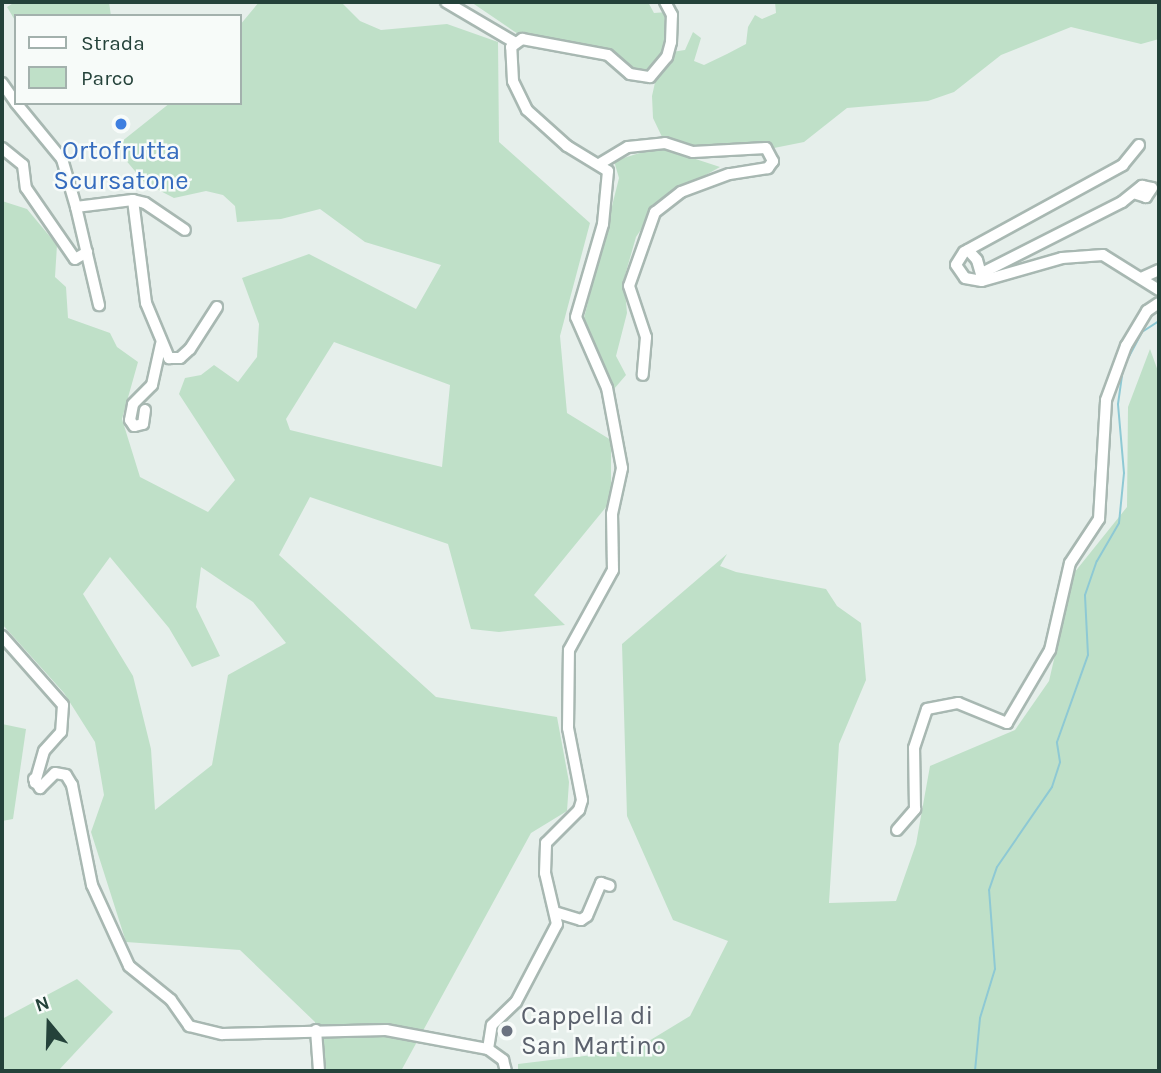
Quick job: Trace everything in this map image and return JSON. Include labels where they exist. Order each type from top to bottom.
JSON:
[{"type":"street","points":[[446,2],[514,42],[542,41],[608,55],[630,74],[650,77],[667,57],[671,42],[672,15],[665,2]]},
{"type":"street","points":[[488,1049],[492,1025],[522,991],[551,939],[558,913],[545,873],[546,843],[579,810],[582,800],[568,728],[569,650],[613,570],[612,514],[622,468],[607,388],[576,317],[608,201],[609,177],[601,163],[567,146],[522,102],[511,64],[514,42]]},
{"type":"street","points":[[2,83],[14,100]]},
{"type":"street","points":[[18,105],[62,159],[99,305]]},
{"type":"street","points":[[601,163],[628,147],[665,144],[693,152],[766,148],[774,161],[768,167],[729,174],[681,192],[655,212],[629,286],[646,337],[643,375]]},
{"type":"street","points":[[1139,145],[1123,165],[957,256],[959,273],[982,277],[1062,258],[1102,255],[1159,290]]},
{"type":"street","points":[[2,148],[23,165],[26,188],[75,259],[87,252]]},
{"type":"street","points":[[982,277],[1136,194]]},
{"type":"street","points":[[76,207],[133,200],[145,203],[185,230]]},
{"type":"street","points":[[133,200],[146,303],[169,358],[180,358],[217,307]]},
{"type":"street","points":[[968,250],[982,277]]},
{"type":"street","points":[[1141,278],[1159,270]]},
{"type":"street","points":[[897,830],[915,809],[914,748],[927,709],[958,703],[1007,723],[1050,650],[1070,563],[1093,533],[1101,510],[1106,400],[1126,346],[1147,311],[1159,303]]},
{"type":"street","points":[[145,410],[143,424],[134,426],[130,420],[132,404],[152,384],[161,343]]},
{"type":"street","points":[[2,636],[63,705],[61,732],[44,751],[34,781],[40,788],[55,773],[66,775],[72,785],[92,885],[130,966],[171,1000],[189,1026],[222,1034],[386,1030],[488,1049],[503,1060],[506,1071]]},
{"type":"street","points":[[558,913],[581,920],[601,883],[610,886]]},
{"type":"street","points":[[316,1030],[319,1071]]},
{"type":"green space","points":[[15,2],[109,2],[111,14],[14,14],[14,19],[7,7]]},
{"type":"green space","points":[[259,2],[341,2],[360,21],[381,30],[447,24],[498,42],[499,142],[590,223],[560,336],[567,413],[611,440],[611,501],[534,595],[565,625],[499,632],[471,629],[448,544],[310,497],[279,555],[436,697],[557,717],[569,782],[567,811],[531,833],[401,1071],[315,1071],[315,1022],[240,950],[126,942],[91,832],[104,795],[95,742],[64,693],[2,624],[2,201],[27,209],[57,245],[55,277],[66,287],[68,318],[110,333],[117,347],[138,362],[122,419],[140,477],[208,512],[235,480],[179,394],[185,378],[201,375],[214,365],[238,382],[257,357],[259,324],[242,278],[309,254],[416,309],[441,265],[365,242],[320,209],[281,219],[237,222],[235,206],[223,195],[206,191],[174,198],[145,183],[124,158],[121,142],[167,105],[242,105],[242,23]],"holes":[[[334,342],[450,385],[442,467],[290,430],[286,419]],[[110,557],[169,628],[192,667],[220,656],[196,607],[201,567],[253,602],[286,643],[228,675],[212,765],[155,810],[151,749],[133,676],[83,594]]]},
{"type":"green space","points":[[471,2],[648,2],[654,13],[667,12],[664,58],[652,73],[629,69],[615,54],[518,34]]},
{"type":"green space","points":[[775,2],[1159,2],[1159,39],[1141,44],[1071,27],[1001,55],[954,92],[928,101],[847,108],[804,142],[774,148],[698,148],[663,139],[653,118],[652,96],[656,78],[672,52],[685,50],[693,32],[701,38],[694,61],[704,65],[727,54],[746,44],[748,27],[755,15],[762,19],[776,13]]},
{"type":"green space","points":[[659,147],[720,167],[661,200],[636,237],[624,279],[627,313],[616,356],[626,375],[614,389],[584,318],[619,178],[614,161]]},
{"type":"green space","points":[[1150,349],[1159,374],[1159,1071],[518,1071],[518,1064],[634,1050],[690,1016],[728,941],[673,920],[627,816],[622,644],[727,554],[720,566],[736,572],[826,589],[837,606],[861,623],[866,680],[839,744],[829,903],[896,901],[916,844],[930,766],[1015,730],[1049,681],[1074,573],[1127,507],[1128,407]]},
{"type":"green space","points":[[2,724],[26,729],[13,819],[2,821]]},
{"type":"green space","points":[[77,979],[113,1012],[58,1071],[2,1071],[2,1019]]},
{"type":"waterway","points":[[1125,364],[1142,332],[1159,321]]},
{"type":"waterway","points":[[975,1071],[980,1018],[995,969],[989,890],[997,867],[1052,787],[1060,762],[1057,742],[1088,655],[1085,595],[1097,561],[1119,523],[1124,473],[1118,404],[1123,369]]},
{"type":"place","name":"Ortofrutta Scursatone","points":[[121,124]]},
{"type":"place","name":"Cappella di San Martino","points":[[507,1031]]}]
